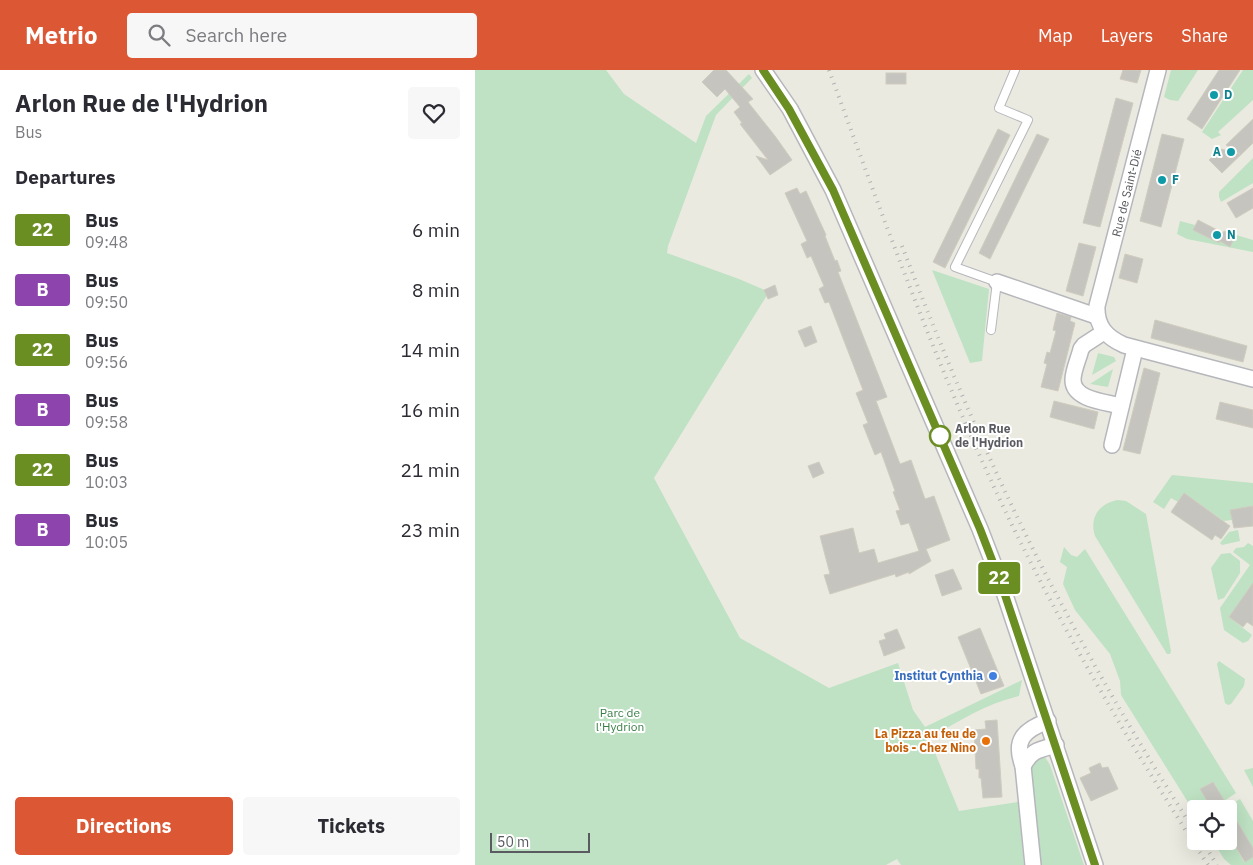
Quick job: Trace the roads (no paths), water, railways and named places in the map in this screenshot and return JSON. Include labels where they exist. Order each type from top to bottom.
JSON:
[{"type":"street","points":[[763,70],[789,109],[833,190],[980,529],[1002,586],[1095,865]]},
{"type":"street","name":"Rue de Saint-Dié","points":[[1096,316],[1158,70]]},
{"type":"street","points":[[997,282],[1096,316],[1099,324],[1112,340],[1135,349],[1253,379]]},
{"type":"street","points":[[1105,332],[1084,345],[1081,349],[1073,381],[1075,389],[1081,395],[1121,406]]},
{"type":"street","points":[[1112,445],[1135,349]]},
{"type":"street","points":[[1033,865],[1023,766],[1018,754],[1019,744],[1024,736],[1035,726],[1048,721]]},
{"type":"street","points":[[1023,766],[1029,756],[1036,750],[1056,745]]},
{"type":"lane","points":[[991,330],[997,282],[955,267],[1028,120],[999,108],[1015,70]]},
{"type":"railway","points":[[829,70],[914,299],[960,412],[1011,523],[1056,611],[1104,697],[1208,865]]},
{"type":"railway","points":[[902,246],[976,428],[1017,518],[1110,692],[1187,819]]},
{"type":"railway","points":[[1208,850],[1217,865]]},
{"type":"place","name":"D","points":[[1214,95]]},
{"type":"place","name":"A","points":[[1231,152]]},
{"type":"place","name":"F","points":[[1162,180]]},
{"type":"place","name":"N","points":[[1217,235]]},
{"type":"place","name":"Arlon Rue de l'Hydrion","points":[[940,436]]},
{"type":"place","name":"Institut Cynthia","points":[[993,676]]},
{"type":"place","name":"La Pizza au feu de bois - Chez Nino","points":[[986,741]]},
{"type":"park label","name":"Parc de l'Hydrion","points":[[620,720]]}]
